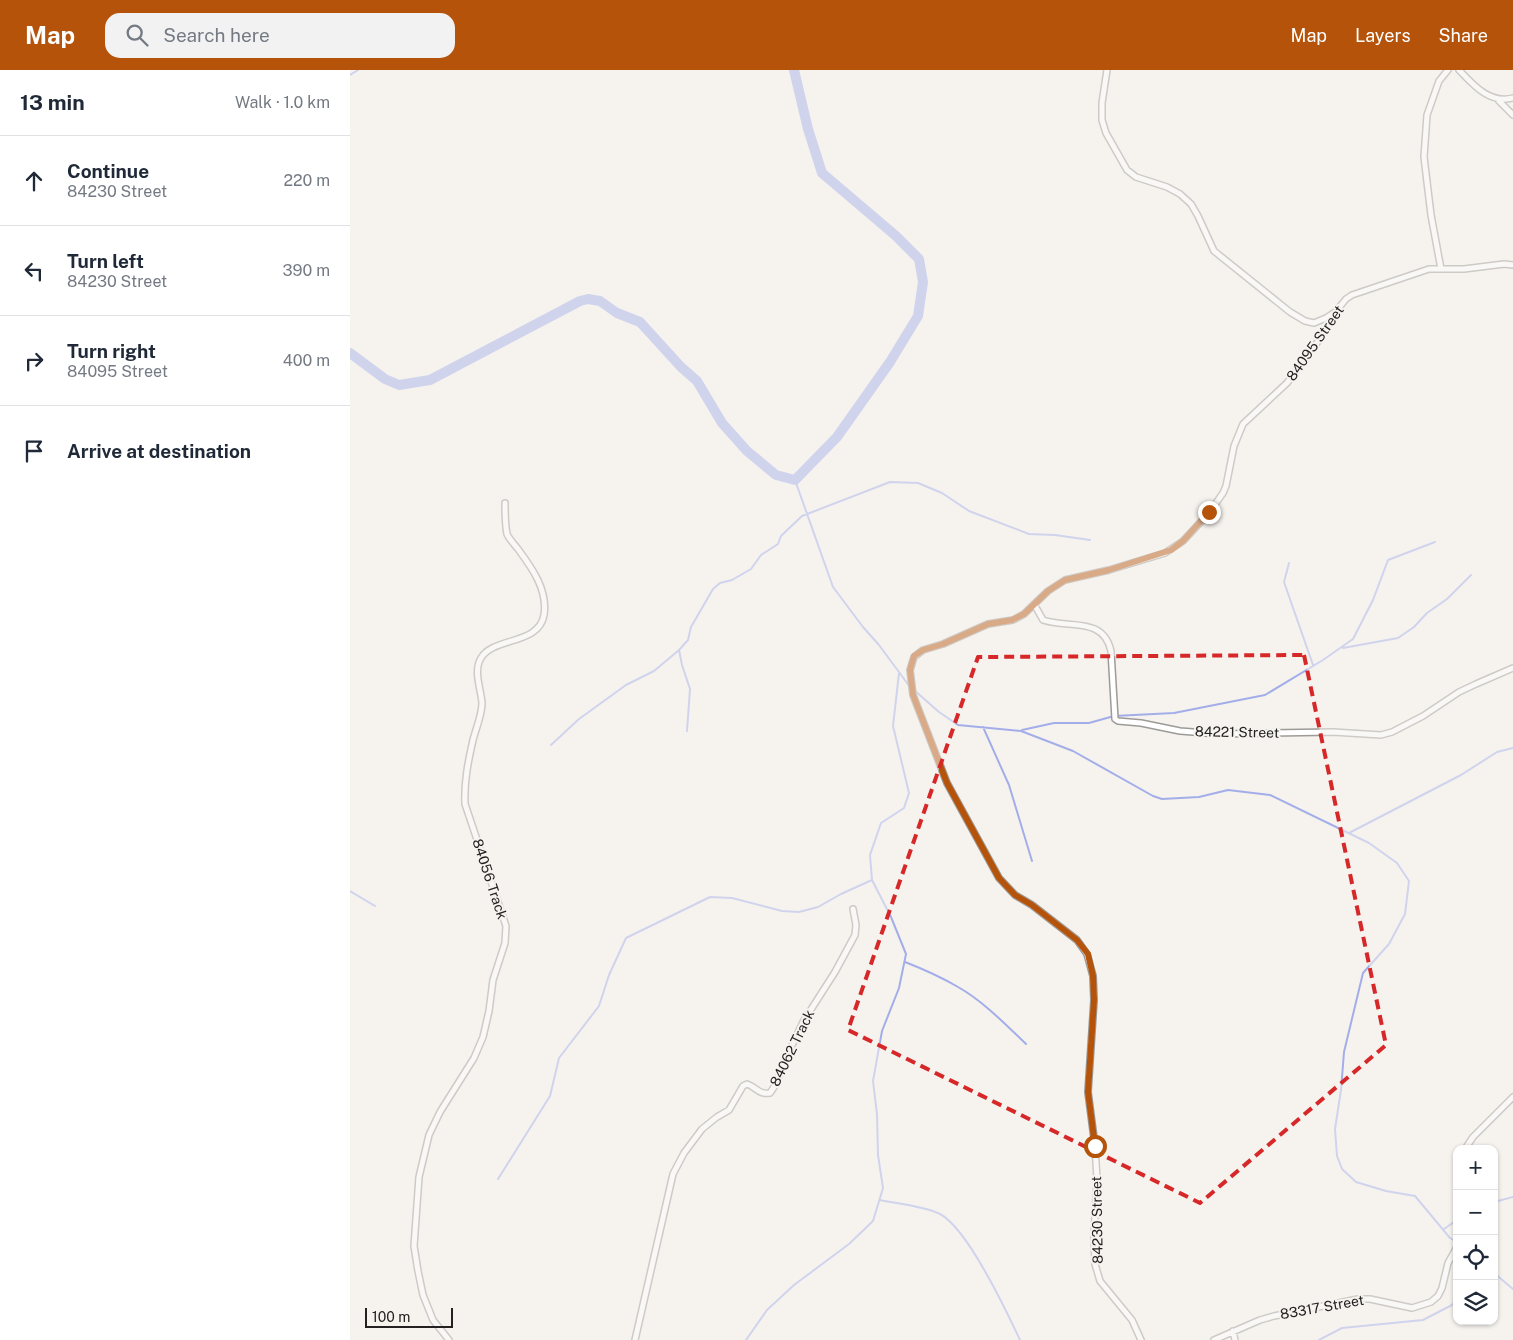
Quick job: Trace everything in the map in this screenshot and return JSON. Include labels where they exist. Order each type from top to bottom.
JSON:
[{"type":"street","points":[[1108,70],[1102,103],[1102,120],[1106,133],[1127,170],[1136,177],[1167,186],[1180,194],[1191,204],[1214,251],[1290,312],[1305,321],[1314,323],[1326,318],[1337,310]]},
{"type":"street","points":[[1441,268],[1431,215],[1424,157],[1427,115],[1439,81],[1448,70]]},
{"type":"street","points":[[1459,70],[1485,94],[1499,101],[1513,115]]},
{"type":"street","points":[[1499,101],[1513,98]]},
{"type":"street","name":"84095 Street","points":[[910,670],[914,656],[923,650],[943,644],[988,624],[1012,620],[1024,614],[1057,584],[1065,580],[1109,570],[1165,553],[1183,541],[1223,494],[1234,446],[1243,424],[1288,383],[1319,340],[1337,310],[1352,295],[1429,269],[1464,269],[1504,264],[1513,265]]},
{"type":"street","name":"84056 Track","points":[[449,1340],[433,1320],[422,1295],[414,1246],[419,1177],[429,1135],[440,1112],[474,1058],[483,1037],[493,980],[505,943],[506,926],[465,804],[467,766],[482,704],[478,673],[481,658],[489,650],[532,632],[540,626],[544,617],[546,602],[530,566],[507,536],[505,503]]},
{"type":"street","name":"84221 Street","points":[[1034,604],[1043,620],[1092,628],[1100,631],[1108,640],[1111,651],[1114,719],[1180,731],[1219,734],[1333,732],[1382,735],[1423,716],[1459,692],[1513,668]]},
{"type":"street","name":"84230 Street","points":[[910,670],[913,695],[947,783],[999,878],[1015,895],[1032,905],[1077,940],[1088,954],[1093,976],[1094,1000],[1088,1092],[1097,1179],[1094,1234],[1095,1264],[1100,1281],[1132,1320],[1141,1340]]},
{"type":"street","name":"84062 Track","points":[[635,1340],[673,1174],[684,1153],[702,1129],[729,1110],[744,1086],[747,1084],[751,1085],[758,1092],[770,1093],[776,1084],[803,1022],[835,972],[855,935],[856,924],[853,909]]},
{"type":"street","points":[[1467,1145],[1513,1097]]},
{"type":"street","name":"83317 Street","points":[[1214,1340],[1274,1316],[1358,1299],[1370,1298],[1407,1307],[1431,1302],[1438,1296],[1442,1288],[1448,1263],[1453,1254]]},
{"type":"street","points":[[1233,1331],[1236,1340]]},
{"type":"highlighted area","points":[[1304,655],[1386,1045],[1200,1203],[848,1030],[978,657]]},
{"type":"waterway","points":[[350,75],[358,70]]},
{"type":"waterway","points":[[350,353],[385,379],[399,385],[430,380],[580,301],[588,299],[600,301],[617,313],[640,322],[681,367],[697,381],[722,423],[747,451],[776,475],[795,480],[837,437],[890,362],[918,316],[923,282],[919,259],[896,236],[822,173],[808,129],[794,70]]},
{"type":"waterway","points":[[795,480],[833,587],[910,687]]},
{"type":"waterway","points":[[687,731],[690,689],[679,650],[688,640],[691,627],[713,589],[720,583],[732,580],[751,569],[761,555],[778,544],[781,536],[802,516],[890,482],[918,483],[942,493],[969,511],[1029,534],[1055,535],[1090,540]]},
{"type":"waterway","points":[[1022,730],[1054,723],[1089,723],[1114,716],[1174,713],[1265,695],[1323,660],[1353,639],[1373,600],[1388,560],[1435,542]]},
{"type":"waterway","points":[[1289,563],[1284,582],[1313,665]]},
{"type":"waterway","points":[[1343,648],[1398,638],[1414,627],[1427,613],[1447,599],[1471,575]]},
{"type":"waterway","points":[[551,745],[579,719],[626,685],[654,671],[679,650]]},
{"type":"waterway","points":[[746,1340],[767,1310],[794,1285],[849,1244],[873,1221],[883,1188],[878,1155],[877,1114],[873,1081],[882,1031],[899,988],[906,954],[891,917],[872,880],[870,855],[881,823],[904,808],[909,793],[893,726],[899,673]]},
{"type":"waterway","points":[[914,690],[939,712],[958,725],[1021,731],[1073,751],[1153,796],[1162,799],[1199,797],[1228,790],[1270,795],[1369,843],[1397,863],[1409,881],[1405,914],[1389,944],[1363,973],[1344,1052],[1335,1129],[1337,1156],[1342,1169],[1356,1182],[1386,1191],[1415,1196],[1453,1240]]},
{"type":"waterway","points":[[983,727],[1009,785],[1032,861]]},
{"type":"waterway","points":[[1349,833],[1461,775],[1497,752],[1513,748]]},
{"type":"waterway","points":[[498,1179],[550,1096],[559,1058],[599,1006],[609,975],[626,938],[710,897],[732,898],[782,911],[799,912],[818,907],[872,880]]},
{"type":"waterway","points":[[350,891],[375,906]]},
{"type":"waterway","points":[[905,962],[952,983],[976,999],[994,1013],[1026,1044]]},
{"type":"waterway","points":[[1498,1201],[1513,1197]]},
{"type":"waterway","points":[[880,1200],[934,1211],[951,1222],[985,1271],[1020,1340]]},
{"type":"waterway","points":[[1444,1229],[1453,1223]]},
{"type":"waterway","points":[[1498,1276],[1513,1289]]},
{"type":"waterway","points":[[1319,1340],[1342,1328],[1423,1320],[1453,1304]]},
{"type":"route","points":[[1095,1146],[1088,1092],[1094,1000],[1093,976],[1088,954],[1077,940],[1032,905],[1015,895],[999,878],[947,783],[913,695],[910,670],[914,656],[923,650],[943,644],[976,628],[996,622],[1012,620],[1024,614],[1048,591],[1065,580],[1109,570],[1171,550],[1183,541],[1209,512]]}]
